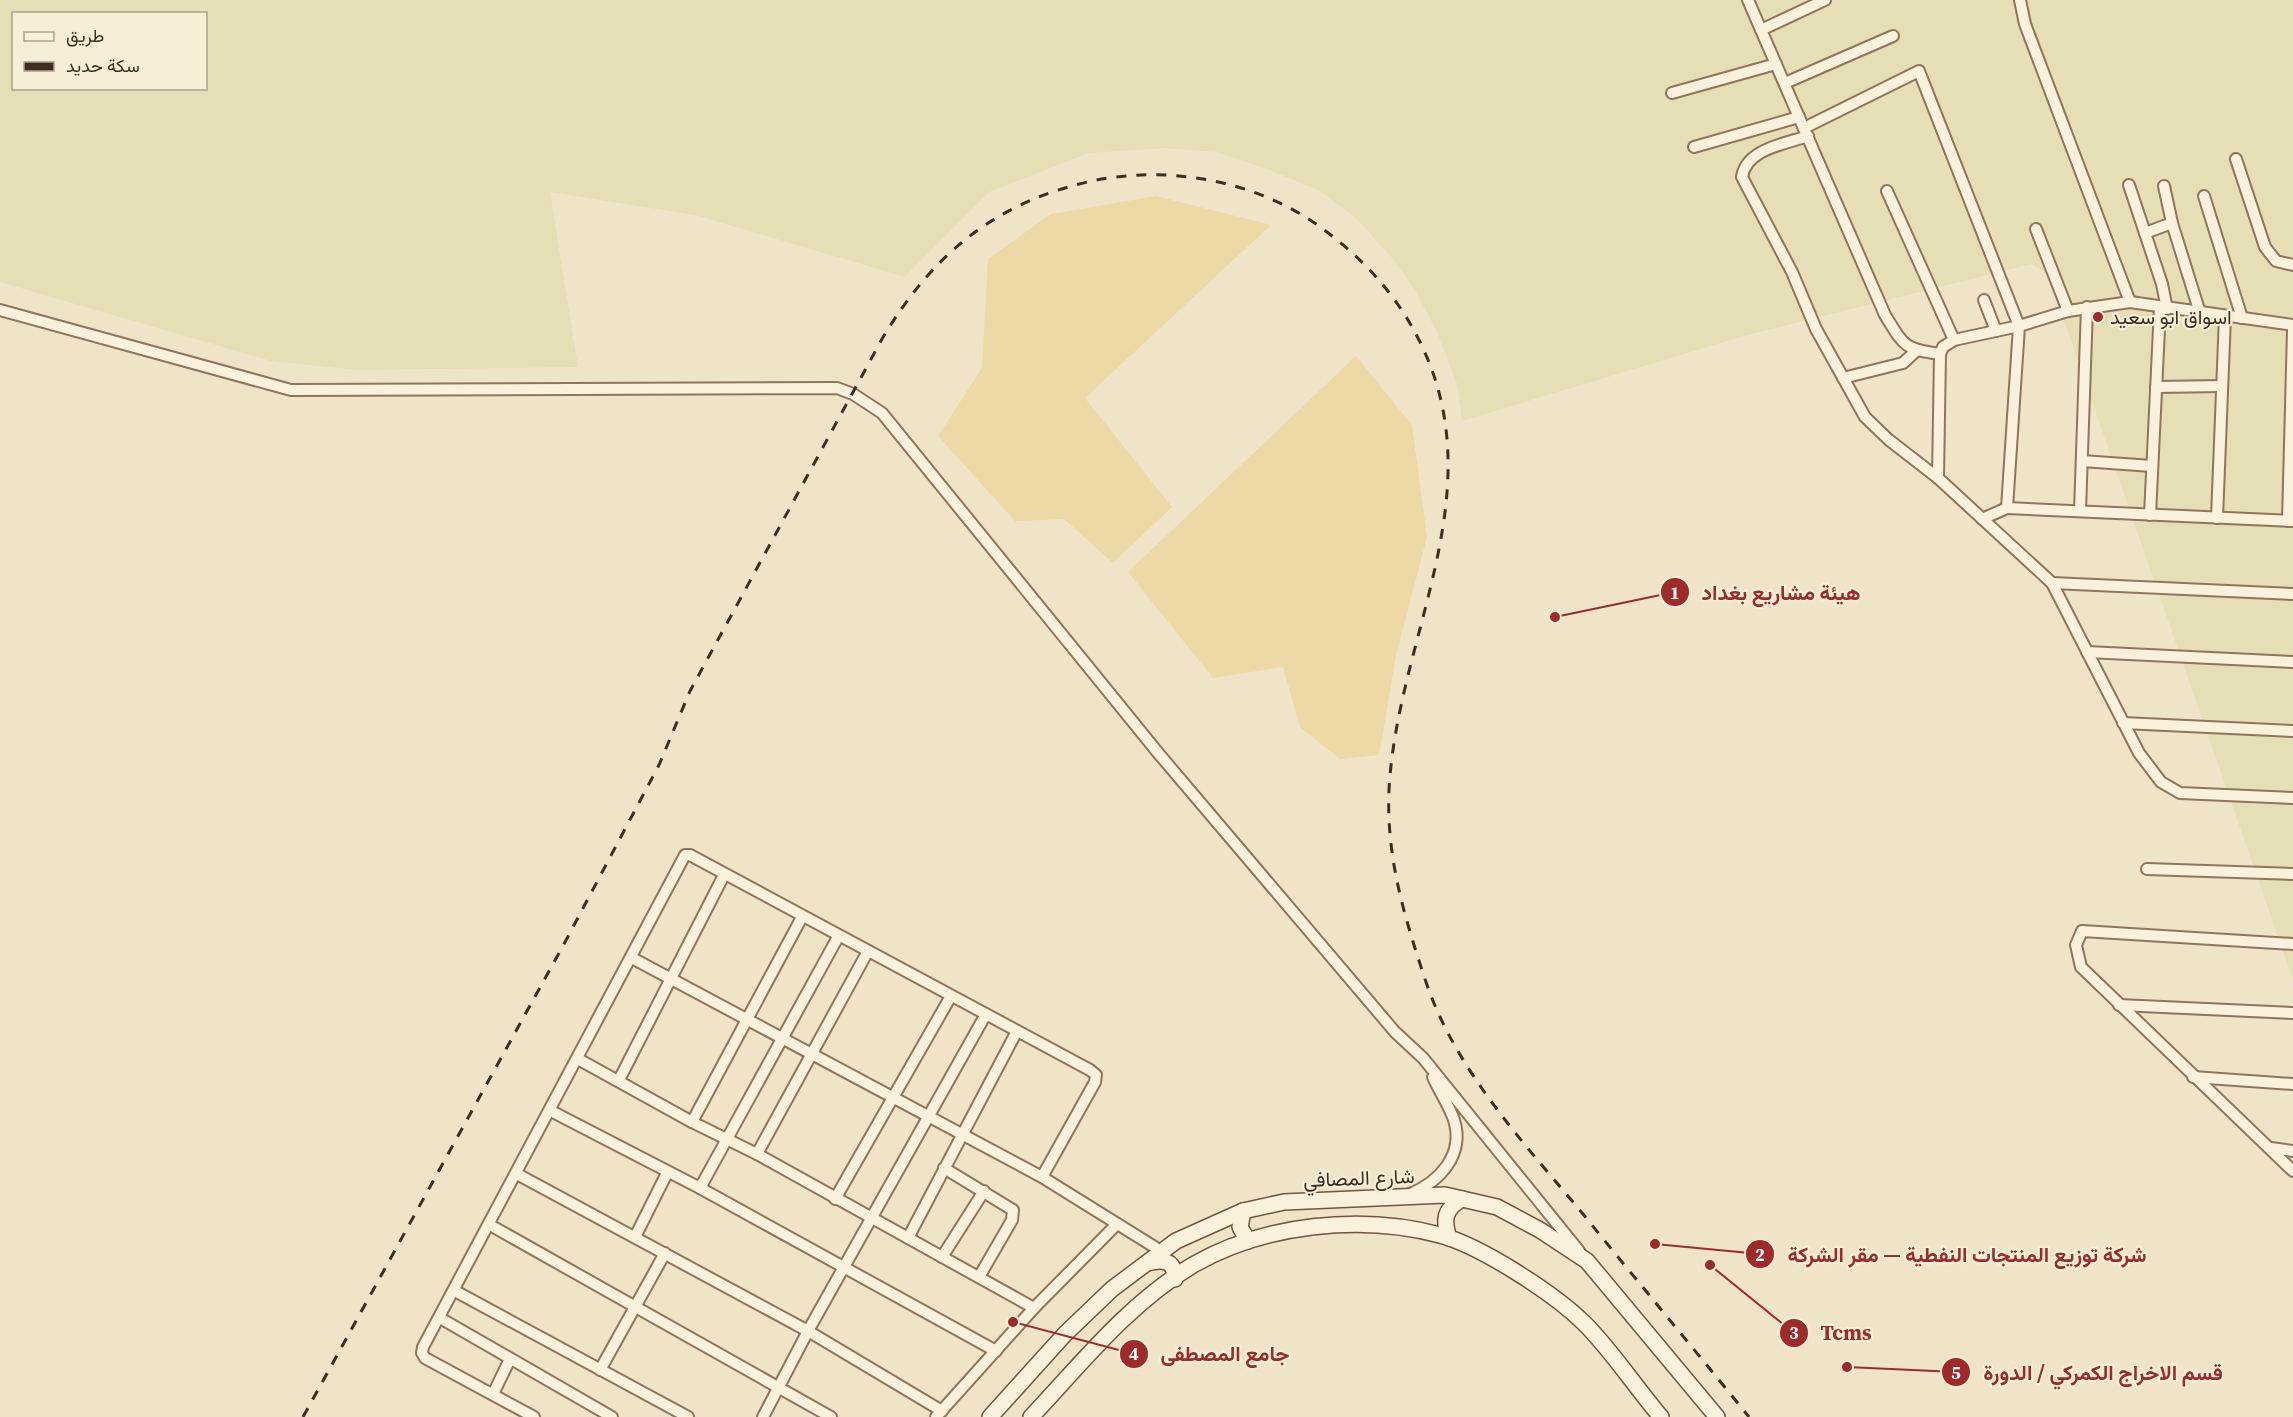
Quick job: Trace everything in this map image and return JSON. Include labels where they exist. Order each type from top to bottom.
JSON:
[{"type":"main road","name":"شارع المصافي","points":[[990,1417],[1065,1334],[1112,1289],[1176,1241],[1243,1211],[1284,1202],[1445,1195],[1497,1207],[1540,1230],[1587,1261],[1718,1417]]},
{"type":"main road","points":[[1449,1238],[1445,1226],[1446,1214],[1453,1204],[1462,1199]]},
{"type":"main road","points":[[1243,1211],[1240,1227],[1248,1241]]},
{"type":"main road","points":[[1031,1417],[1134,1309],[1180,1275],[1239,1243],[1296,1230],[1366,1224],[1449,1238],[1468,1245],[1524,1278],[1583,1322],[1661,1417]]},
{"type":"main road","points":[[1161,1251],[1180,1275]]},
{"type":"main road","points":[[1144,1264],[1160,1260],[1170,1262],[1180,1275]]},
{"type":"street","points":[[1748,0],[1885,315],[1907,347],[1916,351],[1940,354]]},
{"type":"street","points":[[1761,30],[1825,0]]},
{"type":"street","points":[[2020,0],[2025,24],[2130,302]]},
{"type":"street","points":[[1785,83],[1893,36]]},
{"type":"street","points":[[1672,93],[1776,64]]},
{"type":"street","points":[[2007,508],[2019,326],[1919,71],[1806,132],[1755,155],[1743,168],[1742,177],[1843,378],[1865,417],[1889,440],[1938,478],[2052,583],[2150,769],[2173,791],[2293,798]]},
{"type":"street","points":[[1694,147],[1799,117]]},
{"type":"street","points":[[2236,159],[2265,247],[2276,261],[2293,265]]},
{"type":"street","points":[[2129,185],[2145,233],[2164,308],[2156,387],[2150,514]]},
{"type":"street","points":[[2164,186],[2172,223],[2200,313]]},
{"type":"street","points":[[1887,190],[1954,340]]},
{"type":"street","points":[[2204,196],[2242,318]]},
{"type":"street","points":[[2145,233],[2172,223]]},
{"type":"street","points":[[2036,229],[2068,311]]},
{"type":"street","points":[[1984,300],[1996,331]]},
{"type":"street","points":[[1938,478],[1940,354],[1943,347],[1954,340],[2019,326],[2068,311],[2130,302],[2293,325]]},
{"type":"street","points":[[2080,511],[2087,307]]},
{"type":"street","points":[[0,310],[291,390],[837,388],[853,394],[882,413],[1160,754],[1395,1032],[1423,1058],[1587,1261]]},
{"type":"street","points":[[2217,518],[2225,316]]},
{"type":"street","points":[[1982,519],[2007,508],[2290,521],[2293,330]]},
{"type":"street","points":[[1843,378],[1903,363],[1916,351]]},
{"type":"street","points":[[2156,387],[2222,386]]},
{"type":"street","points":[[2082,461],[2152,466]]},
{"type":"street","points":[[2052,583],[2293,594]]},
{"type":"street","points":[[2087,652],[2293,662]]},
{"type":"street","points":[[2124,723],[2293,731]]},
{"type":"street","points":[[534,1417],[425,1358],[422,1353],[685,855],[690,855],[1096,1075],[1095,1082],[1042,1177]]},
{"type":"street","points":[[2147,869],[2293,874]]},
{"type":"street","points":[[619,1080],[724,875]]},
{"type":"street","points":[[692,1122],[802,917]]},
{"type":"street","points":[[2293,944],[2082,931],[2076,945],[2080,967],[2293,1171]]},
{"type":"street","points":[[700,1188],[838,937]]},
{"type":"street","points":[[757,1154],[810,1053],[868,951]]},
{"type":"street","points":[[632,958],[749,1018],[892,1098],[1042,1177],[1161,1251]]},
{"type":"street","points":[[835,1199],[951,996]]},
{"type":"street","points":[[2120,1005],[2293,1013]]},
{"type":"street","points":[[763,1417],[808,1331],[986,1014]]},
{"type":"street","points":[[908,1238],[1017,1031]]},
{"type":"street","points":[[1401,1198],[1420,1190],[1444,1172],[1454,1150],[1454,1120],[1423,1058]]},
{"type":"street","points":[[578,1059],[692,1122],[757,1154],[1034,1308]]},
{"type":"street","points":[[2193,1077],[2293,1084]]},
{"type":"street","points":[[551,1111],[700,1188],[996,1351]]},
{"type":"street","points":[[2271,1148],[2293,1151]]},
{"type":"street","points":[[944,1168],[1013,1210],[1012,1220],[979,1277]]},
{"type":"street","points":[[635,1237],[668,1173]]},
{"type":"street","points":[[517,1174],[808,1331],[939,1414],[1034,1308],[1118,1224]]},
{"type":"street","points":[[942,1257],[984,1191]]},
{"type":"street","points":[[490,1225],[831,1417]]},
{"type":"street","points":[[600,1370],[665,1253]]},
{"type":"street","points":[[455,1291],[600,1370],[669,1412],[688,1417]]},
{"type":"street","points":[[440,1318],[612,1417]]},
{"type":"street","points":[[493,1394],[510,1359]]},
{"type":"shaded area","points":[[0,0],[2293,0],[2293,980],[2048,275],[2031,264],[1744,336],[1462,421],[1457,384],[1437,332],[1415,290],[1393,259],[1357,219],[1320,191],[1267,169],[1217,152],[1165,148],[1089,153],[989,192],[905,277],[695,215],[550,192],[578,367],[357,370],[271,361],[0,282]]},
{"type":"sand","points":[[1156,196],[1271,225],[1085,398],[1172,507],[1113,563],[1064,519],[1015,521],[938,436],[982,368],[988,259],[1051,214]]},
{"type":"sand","points":[[1356,356],[1412,425],[1427,537],[1396,655],[1379,755],[1340,759],[1300,727],[1283,667],[1213,678],[1128,572]]},
{"type":"railway","points":[[303,1417],[564,944],[659,765],[690,691],[882,339],[901,309],[945,258],[969,236],[996,218],[1057,190],[1121,176],[1150,175],[1179,176],[1237,187],[1265,196],[1316,224],[1376,276],[1400,307],[1420,342],[1441,399],[1448,454],[1445,510],[1436,565],[1396,733],[1389,790],[1394,864],[1411,935],[1439,1015],[1473,1076],[1515,1133],[1749,1417]]},
{"type":"place","name":"اسواق ابو سعيد","points":[[2098,317]]},
{"type":"place","name":"هيئة مشاريع بغداد","points":[[1555,617]]},
{"type":"place","name":"شركة توزيع المنتجات النفطية — مقر الشركة","points":[[1655,1244]]},
{"type":"place","name":"Tcms","points":[[1710,1265]]},
{"type":"place","name":"جامع المصطفى","points":[[1013,1322]]},
{"type":"place","name":"قسم الاخراج الكمركي / الدورة","points":[[1847,1367]]}]
